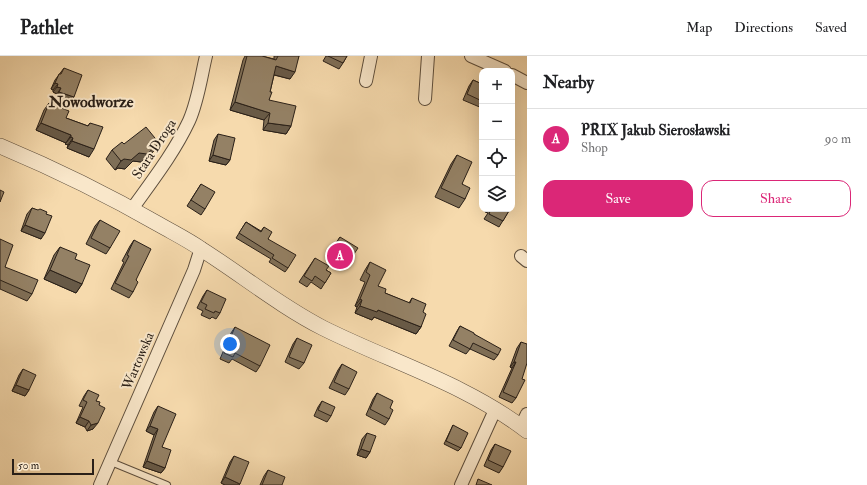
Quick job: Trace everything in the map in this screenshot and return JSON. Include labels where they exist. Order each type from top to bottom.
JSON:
[{"type":"street","name":"Stara Droga","points":[[132,209],[178,143],[190,120],[197,97],[206,56]]},
{"type":"street","points":[[366,81],[371,56]]},
{"type":"street","points":[[425,99],[428,56]]},
{"type":"street","points":[[471,56],[498,68]]},
{"type":"street","points":[[515,77],[527,83]]},
{"type":"street","points":[[0,146],[88,186],[132,209],[201,248],[278,301],[322,328],[435,377],[475,397],[495,410],[525,424]]},
{"type":"street","name":"Wartowska","points":[[100,485],[194,270],[201,248]]},
{"type":"street","points":[[461,485],[495,410]]},
{"type":"lane","points":[[111,462],[167,485]]},
{"type":"building","points":[[247,56],[262,56],[276,60],[278,56],[299,56],[295,72],[276,66],[270,92],[272,92],[269,100],[296,106],[291,126],[268,123],[270,113],[235,102]]},
{"type":"building","points":[[328,56],[347,56],[343,63]]},
{"type":"building","points":[[64,68],[82,75],[74,97],[59,92],[61,88],[57,87],[58,84],[55,83],[59,74],[61,74]]},
{"type":"building","points":[[473,80],[479,83],[479,100],[467,94]]},
{"type":"building","points":[[49,103],[69,111],[66,118],[88,126],[90,123],[103,127],[94,149],[72,141],[73,138],[71,135],[41,123]]},
{"type":"building","points":[[146,127],[159,143],[147,154],[139,153],[131,160],[124,159],[121,161],[112,150],[122,142],[124,144]]},
{"type":"building","points":[[218,134],[235,138],[230,160],[213,155]]},
{"type":"building","points":[[457,155],[472,162],[462,184],[470,188],[465,199],[441,188]]},
{"type":"building","points":[[201,184],[215,192],[205,209],[191,200]]},
{"type":"building","points":[[0,190],[4,192],[0,202]]},
{"type":"building","points":[[32,208],[38,210],[40,209],[47,212],[46,214],[52,216],[45,233],[25,225]]},
{"type":"building","points":[[490,212],[508,212],[503,221],[489,214]]},
{"type":"building","points":[[100,220],[120,231],[110,248],[91,238]]},
{"type":"building","points":[[246,222],[261,232],[264,227],[272,232],[268,239],[296,255],[288,268],[272,258],[274,255],[239,233]]},
{"type":"building","points":[[340,237],[358,248],[348,263],[331,251]]},
{"type":"building","points":[[0,239],[13,245],[5,267],[38,280],[32,294],[0,280]]},
{"type":"building","points":[[134,240],[151,249],[136,280],[138,282],[133,292],[115,283],[129,256],[127,255]]},
{"type":"building","points":[[60,247],[77,254],[75,259],[90,265],[82,284],[50,270]]},
{"type":"building","points":[[315,258],[329,266],[326,270],[331,273],[325,283],[315,276],[312,281],[304,276]]},
{"type":"building","points":[[370,262],[386,270],[378,286],[386,289],[385,293],[410,303],[412,298],[426,304],[423,312],[426,314],[421,327],[378,310],[377,312],[360,306],[362,300],[360,299],[370,275],[366,272]]},
{"type":"building","points":[[207,290],[226,299],[220,313],[215,311],[214,313],[205,309],[207,305],[201,302]]},
{"type":"building","points":[[460,326],[501,349],[498,355],[473,343],[470,349],[453,340]]},
{"type":"building","points":[[235,327],[270,345],[260,366],[235,353],[233,357],[224,353]]},
{"type":"building","points":[[297,338],[312,345],[304,363],[289,357]]},
{"type":"building","points":[[521,342],[527,344],[527,363],[522,379],[525,380],[516,398],[503,392],[516,362],[514,362]]},
{"type":"building","points":[[342,364],[357,372],[349,389],[334,382]]},
{"type":"building","points":[[23,369],[36,375],[29,390],[16,385]]},
{"type":"building","points":[[88,390],[99,395],[96,401],[100,402],[99,405],[105,408],[98,423],[91,425],[89,421],[80,417],[87,402],[83,400]]},
{"type":"building","points":[[377,393],[393,401],[390,408],[393,410],[389,419],[370,409]]},
{"type":"building","points":[[322,401],[335,407],[331,416],[318,410]]},
{"type":"building","points":[[158,406],[176,414],[162,447],[171,450],[165,468],[147,461],[158,429],[150,426]]},
{"type":"building","points":[[453,425],[468,433],[461,448],[446,441]]},
{"type":"building","points":[[367,433],[376,436],[370,452],[361,449]]},
{"type":"building","points":[[495,444],[511,451],[503,467],[488,460]]},
{"type":"building","points":[[234,456],[249,462],[240,484],[225,477]]},
{"type":"building","points":[[268,470],[285,477],[282,485],[262,485]]},
{"type":"building","points":[[478,479],[492,485],[476,485]]},
{"type":"place","name":"PRIX Jakub Sierosławski","points":[[340,256]]},
{"type":"district","name":"Nowodworze","points":[[91,102]]}]
